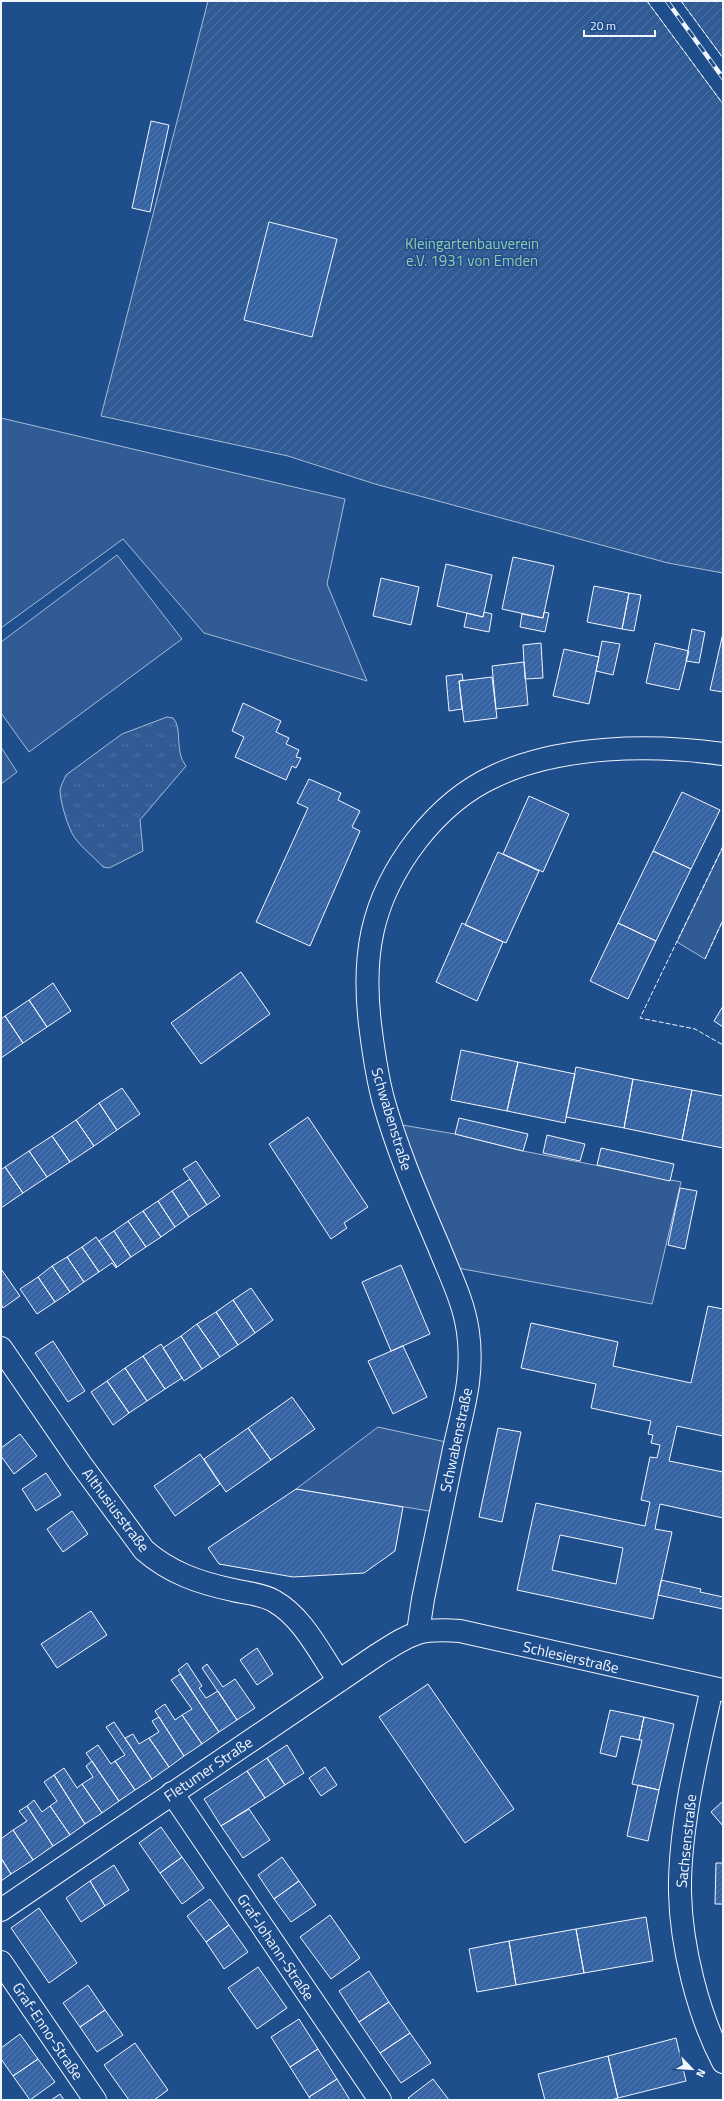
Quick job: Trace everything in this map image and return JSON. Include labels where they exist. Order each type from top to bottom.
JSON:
[{"type":"street","name":"Schwabenstraße","points":[[418,1632],[422,1599],[468,1391],[469,1347],[468,1331],[461,1301],[404,1163],[383,1100],[375,1069],[366,978],[369,943],[379,908],[398,868],[424,831],[455,801],[495,776],[539,761],[605,750],[667,748],[723,754]]},
{"type":"street","name":"Althusiusstraße","points":[[1,1348],[80,1463],[144,1550],[158,1562],[179,1574],[221,1587],[273,1600],[294,1616],[339,1681]]},
{"type":"street","name":"Schlesierstraße","points":[[418,1632],[435,1629],[460,1631],[717,1689]]},
{"type":"street","name":"Fletumer Straße","points":[[1,1910],[377,1655],[418,1632]]},
{"type":"street","name":"Sachsenstraße","points":[[717,1689],[685,1825],[680,1892],[682,1922],[689,1961],[711,2035],[723,2062]]},
{"type":"street","name":"Graf-Johann-Straße","points":[[172,1794],[380,2100]]},
{"type":"street","name":"Graf-Enno-Straße","points":[[1,1962],[96,2100]]},
{"type":"shaded area","points":[[1,418],[345,499],[327,584],[367,681],[204,633],[123,539],[1,628]]},
{"type":"shaded area","points":[[117,555],[182,639],[29,752],[1,713],[1,642]]},
{"type":"shaded area","points":[[1,747],[17,772],[1,784]]},
{"type":"shaded area","points":[[723,847],[723,920],[705,959],[677,942]]},
{"type":"shaded area","points":[[390,1123],[455,1134],[523,1151],[681,1182],[652,1304],[447,1266]]},
{"type":"shaded area","points":[[378,1427],[455,1444],[441,1513],[296,1489]]},
{"type":"green space","name":"Kleingartenbauverein e.V. 1931 von Emden","points":[[208,1],[647,1],[723,104],[723,573],[668,563],[375,484],[288,456],[101,416]]},
{"type":"green space","points":[[681,1],[723,1],[723,58]]},
{"type":"green space","points":[[167,717],[173,718],[176,722],[178,728],[180,754],[186,766],[140,820],[143,851],[109,868],[103,867],[72,834],[61,801],[60,790],[62,784],[66,775],[122,734]]},
{"type":"building","points":[[151,121],[169,125],[150,212],[132,208]]},
{"type":"building","points":[[269,222],[337,239],[312,337],[244,320]]},
{"type":"building","points":[[513,557],[554,566],[543,618],[502,609]]},
{"type":"building","points":[[446,564],[492,575],[483,617],[437,606]]},
{"type":"building","points":[[381,578],[419,587],[411,625],[373,616]]},
{"type":"building","points":[[594,586],[629,593],[622,629],[587,622]]},
{"type":"building","points":[[629,593],[641,595],[634,631],[622,629]]},
{"type":"building","points":[[484,612],[492,614],[489,632],[464,627],[467,613],[483,617]]},
{"type":"building","points":[[544,612],[549,613],[545,632],[520,627],[522,614],[543,618]]},
{"type":"building","points":[[692,629],[705,632],[699,663],[686,661]]},
{"type":"building","points":[[723,633],[723,692],[710,690]]},
{"type":"building","points":[[602,641],[620,644],[613,675],[596,671]]},
{"type":"building","points":[[541,643],[543,678],[525,679],[523,645]]},
{"type":"building","points":[[655,643],[689,651],[679,690],[646,683]]},
{"type":"building","points":[[564,649],[599,657],[589,704],[553,696]]},
{"type":"building","points":[[524,662],[528,705],[496,709],[492,666]]},
{"type":"building","points":[[462,674],[463,680],[459,681],[462,709],[449,711],[446,676]]},
{"type":"building","points":[[492,677],[497,718],[464,722],[459,681]]},
{"type":"building","points":[[243,703],[281,721],[276,732],[289,738],[286,744],[299,750],[296,757],[301,758],[296,768],[292,766],[286,780],[235,757],[244,737],[232,731]]},
{"type":"building","points":[[309,779],[341,793],[338,800],[360,811],[352,827],[360,831],[310,946],[256,922],[308,808],[297,803]]},
{"type":"building","points":[[682,792],[720,810],[691,869],[653,851]]},
{"type":"building","points":[[529,796],[569,814],[543,872],[503,854]]},
{"type":"building","points":[[653,851],[691,869],[656,941],[618,923]]},
{"type":"building","points":[[498,852],[539,871],[506,943],[465,925]]},
{"type":"building","points":[[462,923],[503,942],[477,1001],[436,982]]},
{"type":"building","points":[[618,923],[656,941],[628,999],[590,981]]},
{"type":"building","points":[[241,972],[270,1014],[201,1064],[171,1023]]},
{"type":"building","points":[[53,983],[71,1011],[47,1027],[29,1000]]},
{"type":"building","points":[[29,1000],[47,1027],[23,1043],[5,1016]]},
{"type":"building","points":[[723,1006],[723,1027],[714,1021]]},
{"type":"building","points":[[5,1016],[23,1043],[1,1058],[1,1019]]},
{"type":"building","points":[[461,1050],[518,1062],[507,1111],[451,1100]]},
{"type":"building","points":[[518,1062],[575,1074],[565,1123],[507,1111]]},
{"type":"building","points":[[576,1067],[633,1079],[624,1128],[566,1117]]},
{"type":"building","points":[[633,1079],[692,1090],[682,1140],[624,1128]]},
{"type":"building","points":[[122,1088],[140,1114],[117,1130],[99,1103]]},
{"type":"building","points":[[692,1090],[723,1096],[723,1148],[682,1140]]},
{"type":"building","points":[[99,1103],[117,1130],[94,1146],[76,1120]]},
{"type":"building","points":[[308,1117],[368,1207],[344,1223],[347,1228],[331,1239],[269,1144]]},
{"type":"building","points":[[459,1118],[528,1134],[523,1151],[455,1134]]},
{"type":"building","points":[[76,1120],[94,1146],[70,1162],[52,1136]]},
{"type":"building","points":[[547,1135],[585,1144],[580,1161],[543,1153]]},
{"type":"building","points":[[52,1136],[70,1162],[47,1177],[29,1151]]},
{"type":"building","points":[[601,1148],[674,1164],[670,1181],[597,1165]]},
{"type":"building","points":[[29,1151],[47,1177],[23,1193],[5,1167]]},
{"type":"building","points":[[196,1161],[220,1196],[207,1205],[183,1169]]},
{"type":"building","points":[[5,1167],[23,1193],[1,1208],[1,1170]]},
{"type":"building","points":[[190,1179],[207,1205],[189,1217],[172,1191]]},
{"type":"building","points":[[680,1188],[697,1191],[685,1249],[668,1245]]},
{"type":"building","points":[[172,1191],[189,1217],[175,1227],[158,1201]]},
{"type":"building","points":[[158,1201],[175,1227],[161,1237],[143,1211]]},
{"type":"building","points":[[143,1211],[161,1237],[146,1247],[128,1221]]},
{"type":"building","points":[[128,1221],[146,1247],[131,1257],[114,1231]]},
{"type":"building","points":[[114,1231],[131,1257],[117,1267],[99,1241]]},
{"type":"building","points":[[96,1237],[117,1267],[116,1268],[112,1263],[99,1272],[82,1247]]},
{"type":"building","points":[[82,1247],[99,1272],[84,1282],[67,1257]]},
{"type":"building","points":[[67,1257],[84,1282],[70,1292],[52,1266]]},
{"type":"building","points":[[401,1265],[430,1334],[391,1351],[362,1282]]},
{"type":"building","points":[[52,1266],[70,1292],[55,1302],[38,1277]]},
{"type":"building","points":[[1,1269],[20,1296],[3,1308],[1,1304]]},
{"type":"building","points":[[38,1277],[55,1302],[37,1314],[20,1289]]},
{"type":"building","points":[[251,1288],[273,1320],[255,1333],[233,1300]]},
{"type":"building","points":[[233,1300],[255,1333],[238,1345],[216,1312]]},
{"type":"building","points":[[708,1306],[723,1309],[723,1436],[677,1426],[669,1461],[723,1472],[723,1518],[660,1504],[655,1529],[672,1532],[653,1619],[517,1590],[536,1503],[645,1526],[650,1502],[641,1500],[650,1457],[657,1458],[660,1445],[651,1443],[653,1435],[648,1434],[651,1421],[591,1408],[596,1384],[521,1368],[531,1323],[618,1342],[613,1366],[691,1383]],"holes":[[[560,1535],[623,1548],[616,1584],[552,1570]]]},
{"type":"building","points":[[216,1312],[238,1345],[220,1357],[197,1324]]},
{"type":"building","points":[[197,1324],[220,1357],[202,1369],[181,1336]]},
{"type":"building","points":[[181,1336],[202,1369],[184,1381],[163,1348]]},
{"type":"building","points":[[53,1341],[85,1391],[68,1402],[35,1353]]},
{"type":"building","points":[[161,1344],[182,1378],[165,1389],[143,1356]]},
{"type":"building","points":[[403,1346],[427,1397],[393,1414],[368,1361]]},
{"type":"building","points":[[143,1356],[165,1389],[147,1401],[125,1368]]},
{"type":"building","points":[[125,1368],[147,1401],[129,1413],[107,1381]]},
{"type":"building","points":[[107,1381],[129,1413],[113,1425],[91,1392]]},
{"type":"building","points":[[292,1397],[315,1429],[271,1460],[248,1428]]},
{"type":"building","points":[[248,1428],[271,1460],[226,1492],[204,1459]]},
{"type":"building","points":[[498,1428],[521,1432],[502,1522],[479,1517]]},
{"type":"building","points":[[20,1434],[37,1456],[14,1474],[1,1456],[1,1448]]},
{"type":"building","points":[[200,1454],[220,1484],[175,1516],[154,1486]]},
{"type":"building","points":[[46,1473],[61,1495],[36,1511],[22,1489]]},
{"type":"building","points":[[296,1489],[403,1507],[395,1551],[364,1573],[293,1577],[219,1564],[208,1548]]},
{"type":"building","points":[[72,1511],[88,1534],[63,1552],[47,1529]]},
{"type":"building","points":[[661,1580],[701,1589],[700,1592],[723,1597],[723,1609],[658,1595]]},
{"type":"building","points":[[91,1611],[107,1635],[57,1668],[41,1644]]},
{"type":"building","points":[[257,1648],[273,1674],[257,1685],[240,1660]]},
{"type":"building","points":[[187,1663],[202,1686],[199,1688],[206,1698],[218,1691],[237,1720],[219,1732],[178,1670]]},
{"type":"building","points":[[207,1664],[223,1687],[235,1679],[255,1708],[237,1720],[202,1668]]},
{"type":"building","points":[[180,1674],[219,1732],[202,1744],[182,1715],[192,1709],[171,1680]]},
{"type":"building","points":[[428,1684],[514,1809],[465,1843],[379,1717]]},
{"type":"building","points":[[165,1704],[175,1720],[182,1715],[202,1744],[184,1756],[155,1711]]},
{"type":"building","points":[[610,1710],[644,1717],[639,1740],[621,1736],[616,1757],[600,1753]]},
{"type":"building","points":[[159,1717],[184,1756],[169,1767],[149,1738],[159,1732],[152,1721]]},
{"type":"building","points":[[644,1717],[674,1724],[659,1790],[632,1784],[642,1740],[639,1740]]},
{"type":"building","points":[[114,1722],[152,1779],[135,1790],[115,1761],[125,1755],[106,1727]]},
{"type":"building","points":[[133,1734],[139,1744],[149,1738],[169,1767],[152,1779],[125,1738]]},
{"type":"building","points":[[98,1745],[111,1764],[115,1761],[135,1790],[119,1801],[86,1753]]},
{"type":"building","points":[[287,1745],[304,1773],[285,1785],[267,1758]]},
{"type":"building","points":[[267,1758],[285,1785],[265,1798],[247,1771]]},
{"type":"building","points":[[92,1761],[119,1801],[102,1813],[82,1784],[93,1777],[86,1766]]},
{"type":"building","points":[[325,1767],[337,1785],[321,1796],[309,1778]]},
{"type":"building","points":[[64,1768],[77,1788],[82,1784],[102,1813],[85,1824],[54,1775]]},
{"type":"building","points":[[247,1771],[265,1798],[221,1826],[204,1799]]},
{"type":"building","points":[[54,1775],[85,1824],[70,1835],[50,1806],[57,1801],[44,1782]]},
{"type":"building","points":[[638,1785],[659,1790],[648,1841],[627,1836]]},
{"type":"building","points":[[34,1800],[42,1812],[50,1806],[70,1835],[53,1846],[27,1806]]},
{"type":"building","points":[[723,1801],[723,1826],[711,1812]]},
{"type":"building","points":[[27,1806],[53,1846],[33,1860],[13,1830],[27,1821],[19,1811]]},
{"type":"building","points":[[249,1809],[270,1840],[243,1858],[221,1826]]},
{"type":"building","points":[[161,1827],[182,1857],[160,1873],[139,1843]]},
{"type":"building","points":[[13,1830],[33,1860],[11,1874],[1,1858],[1,1836],[2,1838]]},
{"type":"building","points":[[182,1857],[204,1888],[182,1904],[160,1873]]},
{"type":"building","points":[[282,1857],[299,1881],[274,1899],[258,1875]]},
{"type":"building","points":[[1,1858],[11,1874],[1,1881]]},
{"type":"building","points":[[716,1863],[723,1863],[723,1904],[715,1904]]},
{"type":"building","points":[[114,1865],[129,1890],[105,1906],[90,1881]]},
{"type":"building","points":[[90,1881],[105,1906],[81,1922],[66,1898]]},
{"type":"building","points":[[299,1881],[316,1905],[291,1922],[274,1899]]},
{"type":"building","points":[[210,1899],[229,1925],[206,1942],[187,1916]]},
{"type":"building","points":[[39,1908],[77,1963],[49,1983],[11,1928]]},
{"type":"building","points":[[330,1915],[360,1958],[331,1979],[300,1937]]},
{"type":"building","points":[[646,1917],[653,1961],[584,1973],[576,1929]]},
{"type":"building","points":[[229,1925],[248,1952],[224,1969],[206,1942]]},
{"type":"building","points":[[576,1929],[584,1973],[516,1985],[509,1941]]},
{"type":"building","points":[[509,1941],[516,1985],[477,1992],[469,1949]]},
{"type":"building","points":[[258,1967],[287,2008],[257,2029],[228,1988]]},
{"type":"building","points":[[369,1971],[389,2002],[359,2022],[339,1991]]},
{"type":"building","points":[[88,1985],[105,2010],[80,2027],[63,2003]]},
{"type":"building","points":[[389,2002],[410,2033],[380,2053],[359,2022]]},
{"type":"building","points":[[105,2010],[123,2035],[97,2052],[80,2027]]},
{"type":"building","points":[[299,2019],[318,2049],[290,2067],[271,2037]]},
{"type":"building","points":[[410,2033],[431,2063],[401,2083],[380,2053]]},
{"type":"building","points":[[20,2034],[38,2059],[13,2076],[1,2059],[1,2048]]},
{"type":"building","points":[[676,2038],[686,2081],[618,2098],[608,2056]]},
{"type":"building","points":[[135,2043],[168,2090],[154,2100],[129,2100],[104,2065]]},
{"type":"building","points":[[318,2049],[337,2079],[309,2097],[290,2067]]},
{"type":"building","points":[[608,2056],[618,2098],[611,2100],[545,2100],[538,2074]]},
{"type":"building","points":[[38,2059],[55,2082],[30,2100],[13,2076]]},
{"type":"building","points":[[337,2079],[350,2100],[311,2100],[309,2097]]},
{"type":"building","points":[[433,2079],[449,2100],[410,2100],[408,2098]]},
{"type":"building","points":[[60,2094],[64,2100],[51,2100]]},
{"type":"railway","points":[[667,1],[723,78]]},
{"type":"fence","points":[[647,1],[723,104]]},
{"type":"fence","points":[[681,1],[723,58]]},
{"type":"fence","points":[[723,846],[640,1018],[695,1029],[723,1045]]},
{"type":"fence","points":[[705,959],[723,920]]}]
